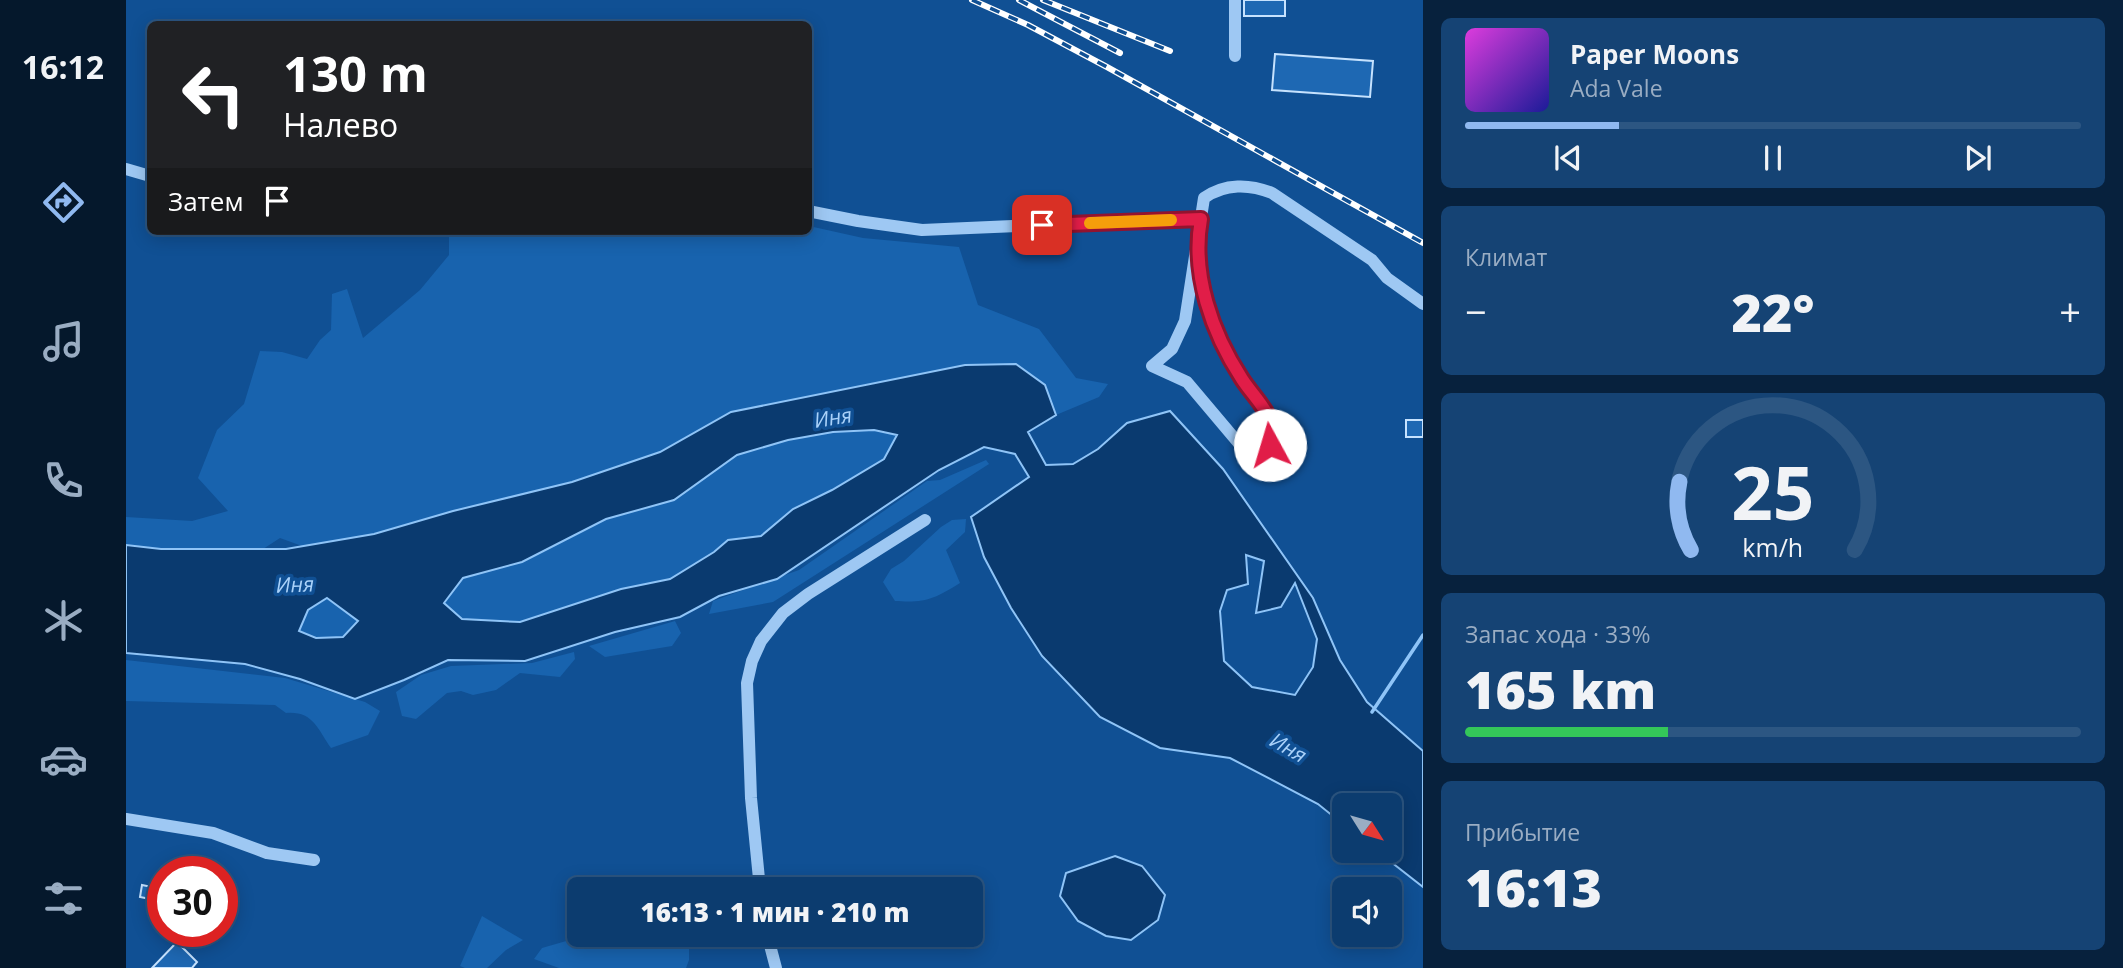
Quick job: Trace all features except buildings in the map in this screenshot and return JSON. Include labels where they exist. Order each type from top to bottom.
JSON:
[{"type":"street","points":[[1235,0],[1235,56]]},
{"type":"street","points":[[126,169],[147,176]]},
{"type":"street","points":[[1197,240],[1209,313],[1222,343],[1270,420],[1275,433],[1270,445],[1251,451],[1241,446],[1187,383],[1152,366],[1172,349],[1185,321],[1194,276],[1197,240],[1204,198],[1212,192],[1254,186],[1272,193],[1372,260],[1387,278],[1423,304]]},
{"type":"street","points":[[812,212],[922,230],[1201,219]]},
{"type":"street","points":[[759,877],[751,798],[747,683],[752,661],[761,641],[783,613],[808,594],[925,520]]},
{"type":"street","points":[[126,819],[213,833],[267,853],[314,860]]},
{"type":"street","points":[[770,947],[776,968]]},
{"type":"shaded area","points":[[812,227],[863,238],[959,247],[978,305],[1039,329],[1076,378],[1108,384],[1099,397],[1056,415],[1045,385],[1016,364],[965,365],[731,412],[660,452],[572,482],[453,511],[374,534],[302,546],[280,538],[263,549],[161,549],[126,545],[126,517],[192,521],[228,511],[198,478],[217,430],[244,404],[260,351],[282,352],[307,359],[331,330],[332,294],[347,289],[363,338],[420,290],[449,255],[449,235],[812,235]]},
{"type":"shaded area","points":[[874,430],[897,435],[884,459],[832,490],[793,509],[760,537],[728,540],[714,552],[670,579],[621,589],[520,622],[462,619],[444,603],[463,578],[522,562],[606,519],[674,500],[737,455],[788,440],[833,432]]},
{"type":"shaded area","points":[[986,460],[989,464],[773,602],[709,614],[713,601],[799,570],[927,481],[940,480]]},
{"type":"shaded area","points":[[966,519],[965,532],[946,550],[960,583],[929,599],[895,601],[883,582],[891,569],[904,561],[941,527],[952,520]]},
{"type":"shaded area","points":[[328,598],[359,621],[344,637],[316,638],[299,631],[308,610]]},
{"type":"shaded area","points":[[675,621],[681,633],[672,646],[605,657],[589,646]]},
{"type":"shaded area","points":[[574,652],[575,659],[560,677],[520,673],[496,690],[473,695],[461,691],[447,693],[416,719],[402,716],[396,692],[421,675],[451,666],[532,663]]},
{"type":"shaded area","points":[[126,660],[285,678],[365,702],[380,711],[368,735],[331,748],[308,718],[286,713],[275,705],[126,701]]},
{"type":"shaded area","points":[[482,916],[523,940],[506,950],[487,968],[465,968],[460,966]]},
{"type":"shaded area","points":[[567,941],[567,947],[689,947],[689,960],[686,968],[559,968],[534,959],[542,948]]},
{"type":"water","name":"Иня","points":[[1016,364],[1045,385],[1056,415],[1028,432],[1046,465],[1073,464],[1098,449],[1127,423],[1170,411],[1223,469],[1313,598],[1340,660],[1367,702],[1423,751],[1423,887],[1392,863],[1402,863],[1402,793],[1332,793],[1332,815],[1318,804],[1230,758],[1160,748],[1100,717],[1042,656],[1011,608],[984,557],[971,517],[1029,477],[1015,454],[984,447],[939,470],[777,579],[719,596],[680,617],[615,632],[525,661],[448,660],[355,699],[300,679],[245,664],[126,653],[126,545],[161,549],[286,549],[374,534],[453,511],[572,482],[660,452],[731,412],[965,365]],"holes":[[[874,430],[897,435],[884,459],[832,490],[793,509],[761,536],[728,540],[714,552],[670,579],[621,589],[520,622],[462,619],[444,603],[463,578],[522,562],[606,519],[674,500],[737,455],[788,440],[833,432]],[[1246,555],[1264,561],[1256,613],[1281,607],[1295,583],[1317,639],[1313,667],[1295,695],[1252,687],[1224,661],[1220,611],[1227,590],[1248,584]],[[327,598],[358,621],[343,637],[316,638],[299,631],[308,610]]]},
{"type":"water","points":[[1115,856],[1142,866],[1165,895],[1158,920],[1131,940],[1106,936],[1078,921],[1060,896],[1066,873]]},
{"type":"waterway","points":[[1372,712],[1423,635]]},
{"type":"railway","points":[[972,0],[1028,25],[1107,67],[1423,243]]},
{"type":"railway","points":[[1019,0],[1120,53]]},
{"type":"railway","points":[[1043,0],[1170,51]]},
{"type":"slow traffic","points":[[1090,223],[1171,220]]},
{"type":"route","points":[[1042,225],[1201,219],[1197,240],[1209,313],[1241,377],[1270,420],[1275,433],[1270,445]]}]
